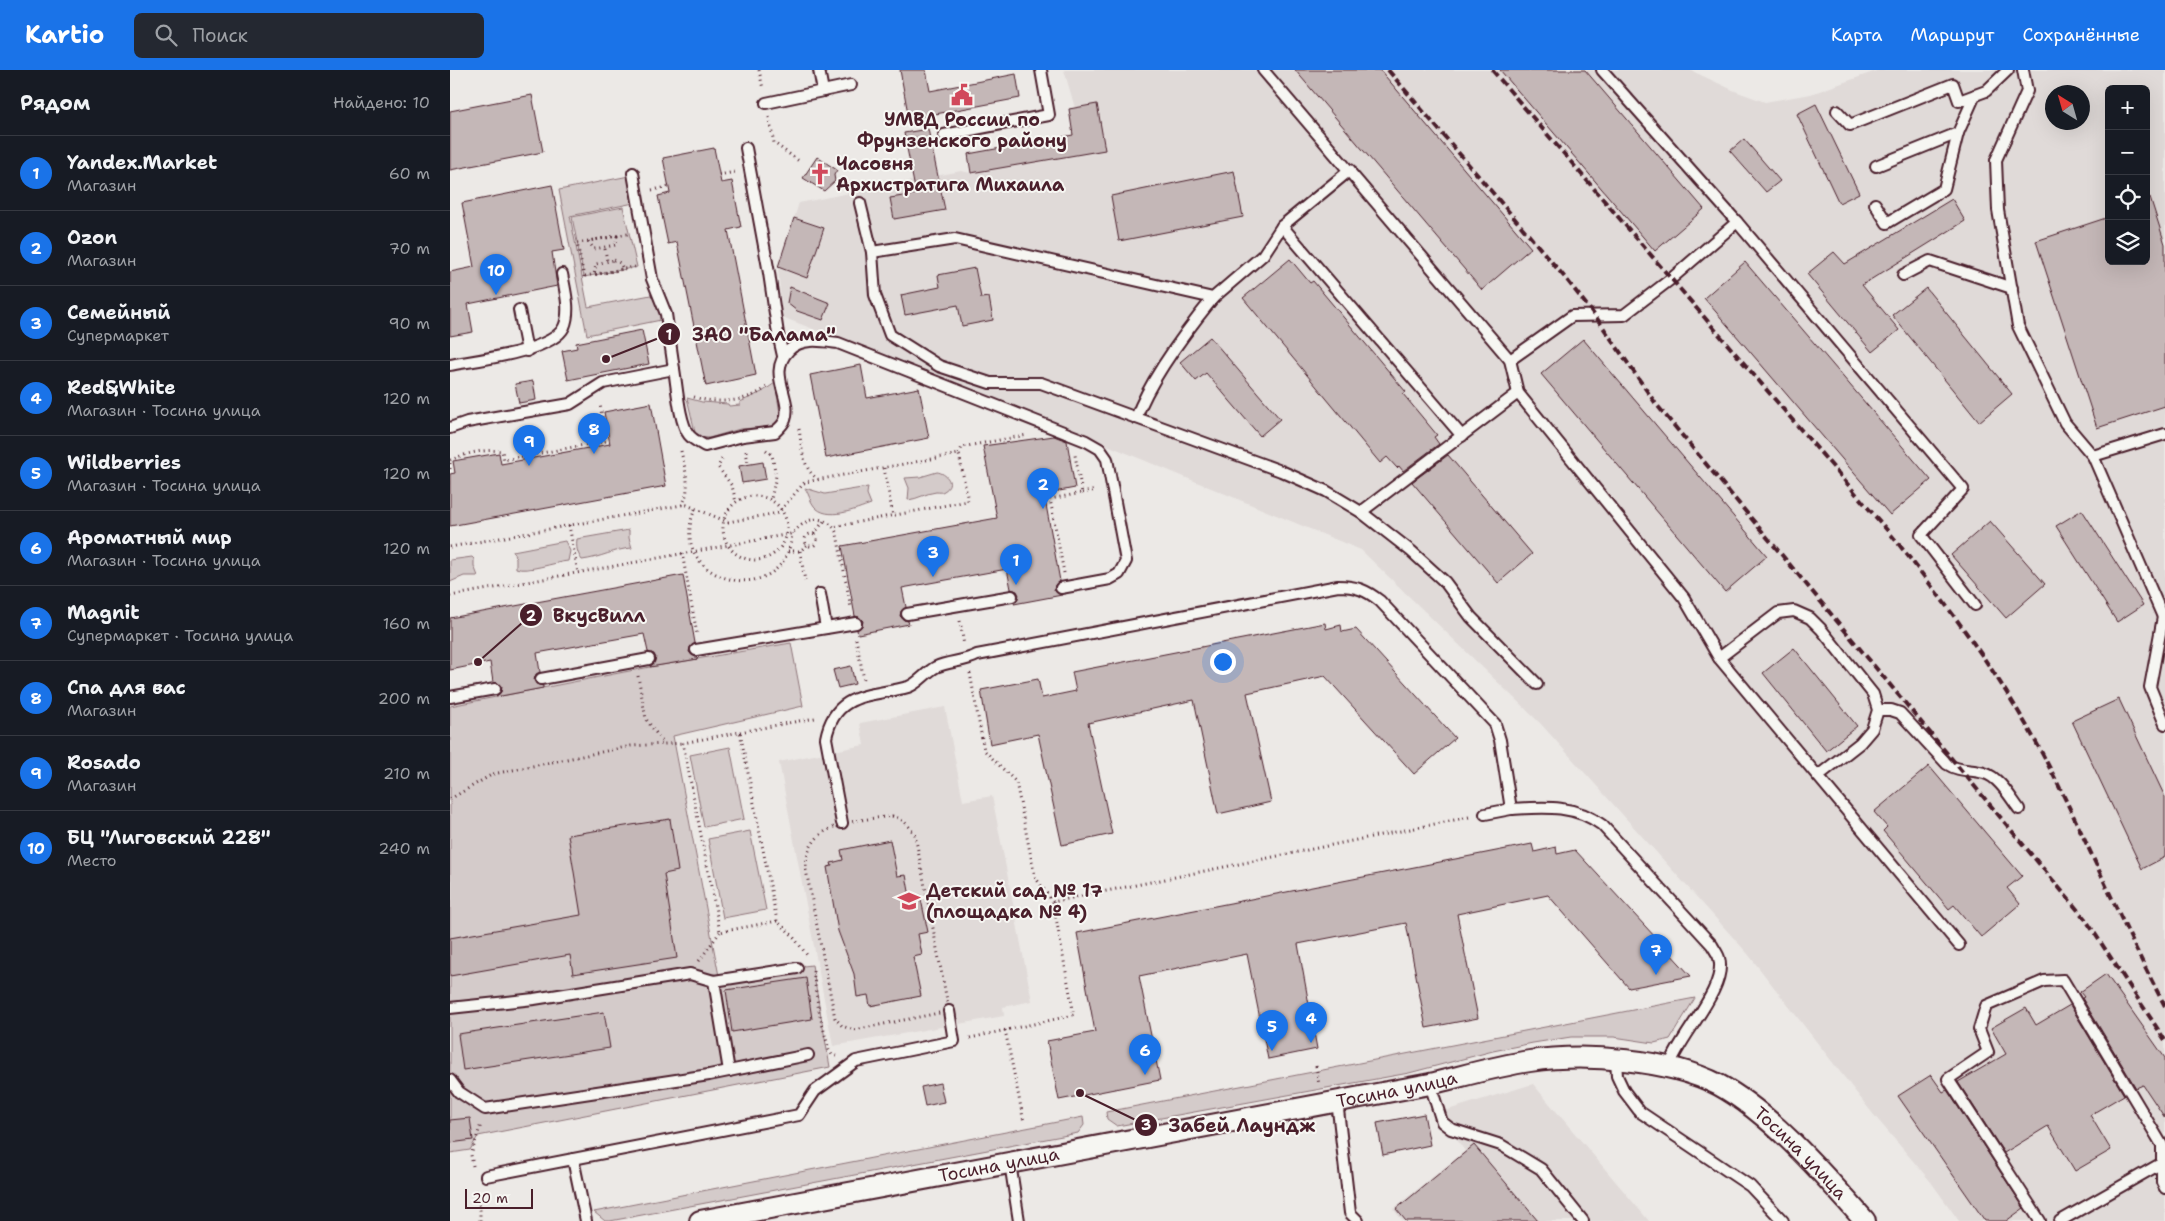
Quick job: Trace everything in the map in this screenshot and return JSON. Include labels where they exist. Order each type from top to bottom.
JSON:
[{"type":"street","name":"Тосина улица","points":[[700,1221],[1430,1084],[1531,1061],[1570,1058],[1636,1061],[1668,1067],[1719,1085],[1758,1112],[1809,1160],[1865,1221]]},
{"type":"lane","points":[[819,70],[823,91]]},
{"type":"lane","points":[[944,134],[1049,114],[1041,70]]},
{"type":"lane","points":[[1263,70],[1510,360],[1518,393],[1684,598],[1719,658],[1959,945]]},
{"type":"lane","points":[[1602,70],[1737,222],[1964,489],[1922,535],[1975,605]]},
{"type":"lane","points":[[1837,111],[1850,125],[1953,84],[1959,101],[1986,91],[2008,70]]},
{"type":"lane","points":[[2023,70],[2027,91],[1996,160],[1998,210],[2018,326],[2065,423],[2093,456],[2164,617],[2150,687],[2165,724]]},
{"type":"lane","points":[[766,103],[851,85]]},
{"type":"lane","points":[[1875,204],[1887,223],[1944,190],[1958,133],[1975,95]]},
{"type":"lane","points":[[1876,166],[1958,133]]},
{"type":"lane","points":[[632,173],[652,279],[666,314],[684,425],[689,435],[706,446],[743,436],[775,432],[784,422],[786,413],[779,370],[783,356],[746,148]]},
{"type":"lane","points":[[1136,418],[1141,402],[1184,335],[1213,298],[1263,255],[1282,226],[1350,170]]},
{"type":"lane","points":[[860,204],[872,252],[875,296],[890,335],[939,366],[990,383],[1041,384],[1281,471],[1326,491],[1361,512],[1411,551],[1444,582],[1471,617],[1537,684]]},
{"type":"lane","points":[[1510,360],[1572,316],[1624,315],[1737,222]]},
{"type":"lane","points":[[1282,226],[1462,436]]},
{"type":"lane","points":[[872,252],[955,239],[1213,298]]},
{"type":"lane","points":[[1903,274],[1930,261],[2012,288]]},
{"type":"lane","points":[[450,365],[526,350],[553,338],[564,327],[567,306],[562,274]]},
{"type":"lane","points":[[519,310],[526,350]]},
{"type":"lane","points":[[783,356],[794,345],[810,341],[838,343],[1086,441],[1100,449],[1107,459],[1126,561],[1119,574],[1110,579],[1063,587]]},
{"type":"lane","points":[[450,428],[466,422],[570,404],[603,383],[674,369]]},
{"type":"lane","points":[[1361,512],[1518,393]]},
{"type":"lane","points":[[2093,456],[2165,434]]},
{"type":"lane","points":[[842,823],[826,738],[828,726],[844,705],[854,698],[910,687],[936,667],[967,660],[977,655],[1338,586],[1353,586],[1367,591],[1380,601],[1495,724],[1500,740],[1511,809]]},
{"type":"lane","points":[[820,594],[826,628]]},
{"type":"lane","points":[[907,614],[1012,596]]},
{"type":"lane","points":[[1719,658],[1778,613],[1794,611],[1810,618],[1821,629],[1873,694],[1878,710],[1872,729],[1860,743],[1818,776]]},
{"type":"lane","points":[[696,650],[855,624]]},
{"type":"lane","points":[[541,679],[649,659]]},
{"type":"lane","points":[[450,697],[495,689]]},
{"type":"lane","points":[[1878,710],[1891,710],[1907,718],[1947,764],[1954,769],[1987,773],[1999,783],[2019,809]]},
{"type":"lane","points":[[1485,814],[1511,809],[1541,807],[1568,809],[1589,815],[1602,825],[1712,944],[1719,958],[1720,974],[1715,989],[1679,1044],[1668,1067]]},
{"type":"lane","points":[[450,1008],[534,998],[690,974],[714,981],[797,968]]},
{"type":"lane","points":[[2040,1221],[1948,1079],[1988,1052],[1979,1029],[1986,1006],[2044,982],[2063,980],[2162,1145],[2162,1182],[2165,1188]]},
{"type":"lane","points":[[714,981],[730,1071]]},
{"type":"lane","points":[[486,1176],[799,1115],[815,1092],[856,1061],[954,1041],[949,1011]]},
{"type":"lane","points":[[450,1080],[460,1092],[485,1109],[730,1071],[808,1055]]},
{"type":"lane","points":[[1616,1061],[1617,1076],[1624,1090],[1640,1112],[1750,1186],[1783,1221]]},
{"type":"lane","points":[[1430,1084],[1442,1122],[1452,1129],[1501,1144],[1541,1169],[1583,1221]]},
{"type":"lane","points":[[1337,1101],[1350,1213],[1358,1221]]},
{"type":"lane","points":[[573,1159],[586,1221]]},
{"type":"lane","points":[[1010,1163],[1019,1221]]},
{"type":"lane","points":[[2060,1221],[2162,1163]]},
{"type":"path","points":[[771,130],[774,143],[799,161]]},
{"type":"path","points":[[719,175],[750,169]]},
{"type":"path","points":[[652,191],[668,186]]},
{"type":"path","points":[[643,231],[577,243],[584,277],[650,264]]},
{"type":"path","points":[[588,241],[594,249],[605,249],[616,246],[617,236]]},
{"type":"path","points":[[605,249],[607,261]]},
{"type":"path","points":[[594,275],[596,264],[607,261],[617,260],[623,269]]},
{"type":"path","points":[[689,395],[711,402],[738,399],[762,390],[772,382]]},
{"type":"path","points":[[450,470],[450,462],[462,455],[488,450],[502,451],[504,460],[606,441],[599,406],[602,399]]},
{"type":"path","points":[[797,421],[807,468],[819,480]]},
{"type":"path","points":[[833,527],[968,501],[959,454],[962,447],[1034,434]]},
{"type":"path","points":[[680,443],[688,489],[682,505]]},
{"type":"path","points":[[1063,587],[1050,499],[1082,493],[1073,445]]},
{"type":"path","points":[[762,450],[768,450],[772,455],[776,470],[771,499]]},
{"type":"path","points":[[450,547],[682,505],[728,522],[778,513],[803,484],[959,454]]},
{"type":"path","points":[[729,455],[722,457],[718,468],[732,486],[736,502]]},
{"type":"path","points":[[884,468],[893,516]]},
{"type":"path","points":[[751,495],[771,499],[782,510],[787,524],[783,543],[777,551],[759,560],[749,560],[739,556],[728,545],[722,532],[726,512],[736,502],[751,495]]},
{"type":"path","points":[[695,509],[691,520],[690,533],[694,551],[711,572],[724,579],[742,582],[763,577],[775,570],[788,551],[792,533]]},
{"type":"path","points":[[450,596],[792,533],[810,520],[824,520],[833,527],[837,534],[847,588]]},
{"type":"path","points":[[807,545],[806,536],[814,534],[824,520]]},
{"type":"path","points":[[569,525],[578,573]]},
{"type":"path","points":[[807,545],[812,547],[816,545],[817,537],[814,534]]},
{"type":"path","points":[[788,551],[800,551],[807,545]]},
{"type":"path","points":[[800,551],[805,581]]},
{"type":"path","points":[[682,553],[694,616]]},
{"type":"path","points":[[946,607],[948,620],[959,618],[967,660]]},
{"type":"path","points":[[855,624],[867,695]]},
{"type":"path","points":[[636,661],[640,695],[646,719],[664,744]]},
{"type":"path","points":[[954,1041],[1074,1015],[1053,902],[1035,877],[1016,782],[984,750],[973,691]]},
{"type":"path","points":[[450,799],[493,774],[631,746],[683,743],[837,714]]},
{"type":"path","points":[[740,732],[777,921],[800,944],[808,957]]},
{"type":"path","points":[[683,743],[720,932]]},
{"type":"path","points":[[1053,902],[1485,814]]},
{"type":"path","points":[[892,816],[901,818],[914,836],[949,1011],[854,1030],[842,1026],[835,1018],[806,870],[806,856],[813,842],[831,827],[842,823],[892,816]]},
{"type":"path","points":[[690,974],[720,932],[777,921]]},
{"type":"path","points":[[812,964],[819,1012],[829,1050],[832,1055],[856,1061]]},
{"type":"path","points":[[1005,1030],[1024,1122]]},
{"type":"shaded area","points":[[1064,70],[1690,70],[1735,91],[1765,102],[1811,94],[1879,70],[2165,70],[2165,1221],[1959,1221],[1931,1182],[1873,1114],[1748,954],[1540,723],[1361,550],[1008,404],[782,317],[778,267],[799,203],[961,171],[971,173],[1077,155],[1069,109],[1075,108]]},
{"type":"shaded area","points":[[629,176],[634,203],[570,216],[588,307],[656,294],[661,320],[587,335],[559,190]]},
{"type":"shaded area","points":[[623,207],[637,267],[584,277],[572,217]]},
{"type":"shaded area","points":[[775,383],[780,413],[778,421],[769,427],[740,429],[709,438],[700,437],[695,432],[687,398],[702,402],[728,404],[729,406],[740,405],[740,402],[762,392]]},
{"type":"shaded area","points":[[937,472],[944,474],[948,479],[948,488],[942,492],[908,500],[909,488],[905,478],[920,477]]},
{"type":"shaded area","points":[[868,487],[867,494],[871,504],[834,514],[820,511],[814,506],[805,488],[825,494]]},
{"type":"shaded area","points":[[629,530],[632,548],[582,560],[579,555],[577,539]]},
{"type":"shaded area","points":[[565,541],[570,551],[568,561],[527,569],[516,568],[516,559],[513,551]]},
{"type":"shaded area","points":[[472,557],[478,576],[464,576],[450,582],[450,560]]},
{"type":"shaded area","points":[[791,643],[803,706],[673,736],[719,976],[812,965],[830,1067],[478,1136],[470,1150],[450,1153],[450,706],[650,667]]},
{"type":"shaded area","name":"Детский сад № 17 (площадка № 4)","points":[[945,707],[963,801],[992,796],[1032,1001],[1003,1007],[1004,1016],[833,1046],[779,762],[864,745],[860,723]]},
{"type":"shaded area","points":[[730,747],[744,819],[704,827],[690,755]]},
{"type":"shaded area","points":[[750,831],[766,910],[723,918],[708,839]]},
{"type":"shaded area","points":[[1695,998],[1670,1039],[1654,1043],[1614,1037],[1571,1037],[1493,1051],[1409,1073],[1117,1126],[1107,1119],[1106,1112]]},
{"type":"shaded area","points":[[1533,1084],[1649,1221],[1403,1221],[1393,1209],[1465,1151],[1438,1113]]},
{"type":"shaded area","points":[[1083,1117],[1084,1125],[1078,1133],[610,1221],[605,1221],[594,1212]]},
{"type":"building","name":"УМВД России по Фрунзенского району","points":[[900,70],[926,70],[930,91],[1016,74],[1020,98],[909,119]]},
{"type":"building","points":[[1295,70],[1380,70],[1531,248],[1482,290]]},
{"type":"building","points":[[1500,70],[1585,70],[1704,209],[1655,251]]},
{"type":"building","points":[[532,95],[543,152],[450,170],[450,111]]},
{"type":"building","points":[[1097,104],[1105,150],[971,173],[968,154],[1073,135],[1069,109]]},
{"type":"building","points":[[1816,104],[1859,193],[1839,203],[1797,114]]},
{"type":"building","points":[[928,129],[945,210],[894,219],[890,198],[916,194],[904,133]]},
{"type":"building","points":[[1744,139],[1780,181],[1766,192],[1730,151]]},
{"type":"building","points":[[714,148],[721,183],[732,181],[741,227],[728,230],[756,375],[706,386],[677,242],[668,244],[658,196],[670,193],[663,158]]},
{"type":"building","name":"Часовня Архистратига Михаила","points":[[817,157],[837,170],[834,175],[835,181],[824,191],[803,178]]},
{"type":"building","points":[[1234,171],[1243,217],[1119,241],[1111,196]]},
{"type":"building","points":[[552,185],[564,250],[552,252],[557,286],[468,304],[473,332],[450,336],[450,272],[474,267],[462,203]]},
{"type":"building","points":[[2150,197],[2165,244],[2165,406],[2097,428],[2036,241],[2105,218],[2105,265],[2150,265]]},
{"type":"building","points":[[1952,199],[1965,221],[1862,285],[1899,330],[1872,352],[1807,274],[1834,252],[1845,264]]},
{"type":"building","points":[[794,218],[824,228],[807,278],[778,267]]},
{"type":"building","points":[[1290,259],[1310,283],[1313,281],[1406,392],[1403,394],[1437,435],[1434,437],[1439,444],[1403,471],[1399,466],[1397,468],[1387,457],[1380,463],[1243,298]]},
{"type":"building","points":[[1745,262],[1931,480],[1890,515],[1704,298]]},
{"type":"building","points":[[975,268],[981,298],[989,297],[993,320],[962,326],[958,305],[905,315],[901,295],[940,287],[938,275]]},
{"type":"building","points":[[790,287],[830,303],[823,320],[797,311],[787,303]]},
{"type":"building","points":[[1926,288],[2012,394],[1979,422],[1892,315]]},
{"type":"building","points":[[642,330],[649,364],[568,380],[562,351],[577,348],[576,343]]},
{"type":"building","points":[[1210,337],[1280,419],[1260,436],[1206,373],[1196,381],[1180,362]]},
{"type":"building","points":[[1583,339],[1767,556],[1725,592],[1541,374]]},
{"type":"building","points":[[861,365],[867,398],[919,388],[929,438],[826,458],[810,375]]},
{"type":"building","points":[[533,381],[536,400],[519,403],[515,384]]},
{"type":"building","points":[[651,403],[666,486],[450,526],[450,474],[455,473],[453,461],[499,453],[501,464],[610,444],[604,412]]},
{"type":"building","points":[[1054,436],[1067,441],[1075,488],[1044,494],[1060,581],[1055,585],[1054,590],[1062,595],[1014,604],[1019,595],[1017,591],[1011,589],[1007,569],[902,588],[906,607],[901,611],[900,616],[908,621],[909,624],[858,634],[857,630],[862,626],[863,621],[855,616],[842,546],[997,518],[983,446]]},
{"type":"building","points":[[1448,455],[1532,554],[1498,583],[1412,482]]},
{"type":"building","points":[[763,462],[766,479],[742,483],[739,466]]},
{"type":"building","points":[[2082,510],[2143,605],[2117,622],[2056,526]]},
{"type":"building","points":[[1990,521],[2045,584],[2006,618],[1951,555]]},
{"type":"building","points":[[683,575],[695,643],[690,647],[689,652],[698,659],[650,667],[656,658],[654,654],[648,652],[644,634],[537,653],[540,672],[536,674],[534,680],[536,684],[543,686],[543,688],[496,697],[501,692],[502,687],[498,683],[493,682],[490,662],[450,670],[450,618]]},
{"type":"building","points":[[1325,623],[1326,629],[1341,625],[1342,632],[1356,629],[1455,738],[1414,774],[1325,676],[1247,693],[1271,802],[1218,814],[1194,700],[1088,723],[1112,834],[1062,845],[1038,734],[990,744],[981,690],[1038,679],[1042,698],[1076,691],[1072,672]]},
{"type":"building","points":[[1794,648],[1857,726],[1826,751],[1763,673]]},
{"type":"building","points":[[851,666],[855,684],[838,688],[833,670]]},
{"type":"building","points":[[2119,699],[2165,797],[2165,857],[2142,869],[2072,721]]},
{"type":"building","points":[[1929,766],[2022,876],[2007,888],[2020,904],[1981,937],[1954,905],[1949,909],[1883,831],[1887,827],[1874,812]]},
{"type":"building","points":[[670,819],[678,871],[664,874],[677,958],[573,974],[570,955],[450,976],[450,938],[581,915],[568,835]]},
{"type":"building","points":[[890,840],[897,876],[906,875],[910,897],[920,895],[928,932],[918,934],[922,955],[913,957],[921,996],[870,1006],[868,995],[857,997],[854,974],[838,931],[827,867],[832,866],[831,863],[843,860],[841,850]]},
{"type":"building","points":[[1532,844],[1534,852],[1556,847],[1557,854],[1575,850],[1691,976],[1629,988],[1548,895],[1457,914],[1478,1018],[1426,1028],[1406,923],[1298,944],[1317,1049],[1268,1059],[1247,954],[1139,976],[1160,1080],[1059,1100],[1047,1041],[1095,1032],[1077,933]]},
{"type":"building","points":[[2106,974],[2165,1058],[2165,1118],[2143,1085],[2136,1088],[2082,998],[2084,997],[2080,992]]},
{"type":"building","points":[[806,978],[812,1019],[732,1032],[726,990]]},
{"type":"building","points":[[2070,1005],[2124,1095],[2090,1115],[2111,1150],[2075,1171],[2048,1126],[2004,1153],[1958,1082],[2006,1054],[1991,1028],[2026,1008],[2036,1025]]},
{"type":"building","points":[[604,1012],[610,1048],[463,1070],[458,1034]]},
{"type":"building","points":[[1931,1075],[1943,1092],[1947,1090],[2024,1208],[2006,1221],[1985,1221],[1898,1096]]},
{"type":"building","points":[[940,1083],[944,1102],[925,1106],[921,1087]]},
{"type":"building","points":[[1424,1114],[1430,1145],[1383,1155],[1377,1123]]},
{"type":"building","points":[[470,1118],[473,1140],[450,1143],[450,1120]]},
{"type":"building","points":[[1474,1145],[1538,1221],[1406,1221],[1396,1209]]},
{"type":"railway","points":[[1388,70],[1567,280],[1596,317],[1656,404],[2086,920],[2165,1040]]},
{"type":"railway","points":[[1492,70],[1893,537],[1973,642],[2010,697],[2043,755],[2133,944],[2165,1006]]},
{"type":"place","name":"УМВД России по Фрунзенского району","points":[[962,95]]},
{"type":"place","name":"Часовня Архистратига Михаила","points":[[820,174]]},
{"type":"place","name":"БЦ \"Лиговский 228\"","points":[[496,295]]},
{"type":"place","name":"ЗАО \"Балама\"","points":[[606,359]]},
{"type":"place","name":"Спа для вас","points":[[594,454]]},
{"type":"place","name":"Rosado","points":[[529,466]]},
{"type":"place","name":"Ozon","points":[[1043,509]]},
{"type":"place","name":"Семейный","points":[[933,577]]},
{"type":"place","name":"Yandex.Market","points":[[1016,585]]},
{"type":"place","name":"ВкусВилл","points":[[478,662]]},
{"type":"place","name":"Детский сад № 17 (площадка № 4)","points":[[909,901]]},
{"type":"place","name":"Magnit","points":[[1656,975]]},
{"type":"place","name":"Red&White","points":[[1311,1043]]},
{"type":"place","name":"Wildberries","points":[[1272,1051]]},
{"type":"place","name":"Ароматный мир","points":[[1145,1075]]},
{"type":"place","name":"Забей Лаундж","points":[[1080,1093]]}]
